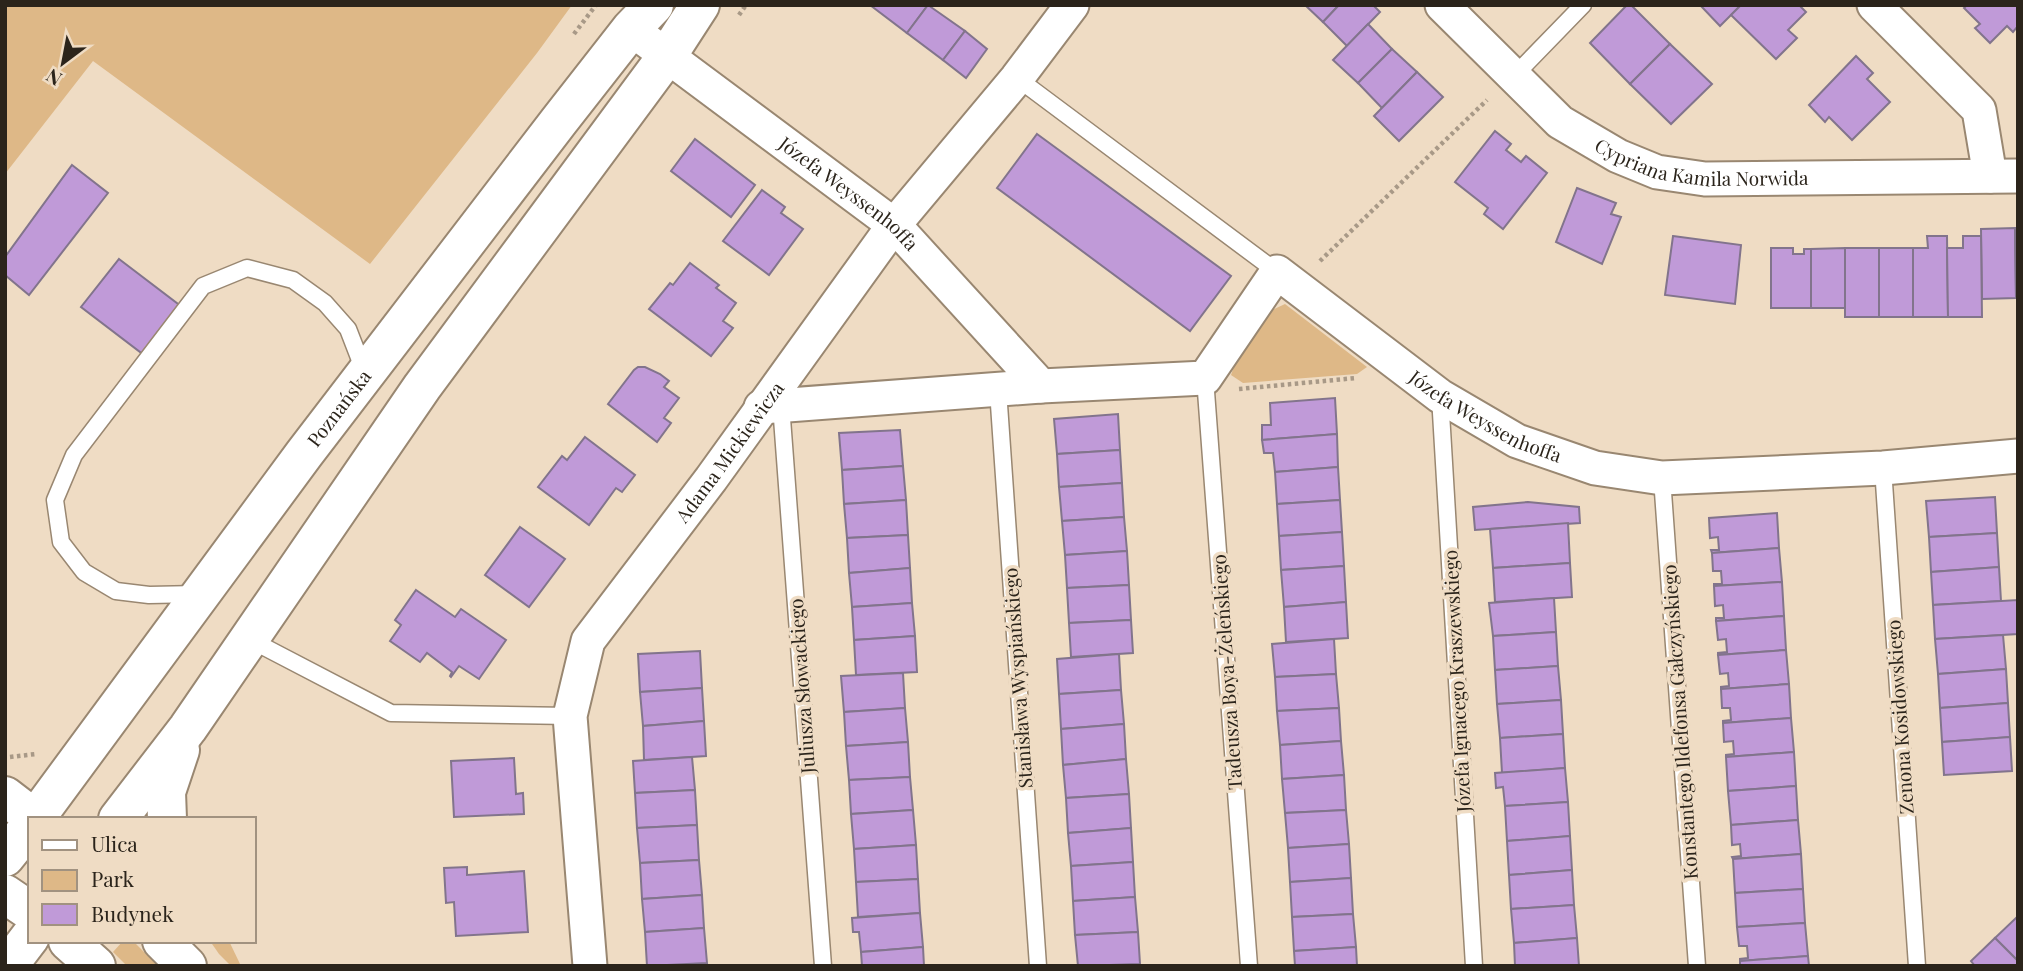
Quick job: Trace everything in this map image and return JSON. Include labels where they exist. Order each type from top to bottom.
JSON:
[{"type":"main road","points":[[120,817],[188,728],[422,387],[667,56],[700,5]]},
{"type":"main road","name":"Poznańska","points":[[36,817],[366,374],[643,17]]},
{"type":"main road","points":[[167,817],[166,792],[188,728]]},
{"type":"main road","points":[[5,796],[32,817]]},
{"type":"main road","points":[[5,857],[28,828]]},
{"type":"main road","points":[[5,894],[28,910]]},
{"type":"main road","points":[[8,966],[28,940]]},
{"type":"main road","points":[[70,943],[96,966]]},
{"type":"main road","points":[[164,943],[187,966]]},
{"type":"main road","points":[[194,943],[207,966]]},
{"type":"street","name":"Adama Mickiewicza","points":[[590,966],[570,716],[588,641],[711,479],[771,406],[894,225],[1017,78],[1072,5]]},
{"type":"street","name":"Cypriana Kamila Norwida","points":[[1442,5],[1560,122],[1618,156],[1657,172],[1705,179],[2004,176]]},
{"type":"street","points":[[1874,5],[1979,110],[2004,176]]},
{"type":"street","name":"Józefa Weyssenhoffa","points":[[643,17],[667,56],[894,225],[1041,386]]},
{"type":"street","name":"Józefa Weyssenhoffa","points":[[1287,280],[1440,396],[1517,441],[1595,468],[1662,478],[1882,468],[2018,456]]},
{"type":"street","points":[[771,406],[1041,386],[1205,378],[1287,280]]},
{"type":"lane","points":[[1514,76],[1583,5]]},
{"type":"lane","points":[[1017,78],[1287,280]]},
{"type":"lane","points":[[200,594],[149,595],[116,591],[84,572],[61,542],[55,500],[74,456],[203,286],[247,268],[293,280],[325,303],[348,329],[366,374]]},
{"type":"lane","name":"Tadeusza Boya-Żeleńskiego","points":[[1205,378],[1249,966]]},
{"type":"lane","name":"Stanisława Wyspiańskiego","points":[[998,390],[1038,966]]},
{"type":"lane","name":"Józefa Ignacego Kraszewskiego","points":[[1440,396],[1474,966]]},
{"type":"lane","name":"Juliusza Słowackiego","points":[[771,406],[823,966]]},
{"type":"lane","name":"Zenona Kosidowskiego","points":[[1882,468],[1917,966]]},
{"type":"lane","name":"Konstantego Ildefonsa Gałczyńskiego","points":[[1662,478],[1697,966]]},
{"type":"lane","points":[[249,639],[391,713],[570,716]]},
{"type":"path","points":[[1287,280],[1324,257],[1514,76]]},
{"type":"path","points":[[1205,378],[1225,391],[1376,377],[1405,370]]},
{"type":"green space","points":[[5,5],[572,5],[370,264],[93,61],[5,174]]},
{"type":"green space","points":[[1285,304],[1367,367],[1357,374],[1243,383],[1231,375],[1239,353],[1268,312]]},
{"type":"green space","points":[[121,943],[135,943],[158,966],[127,966],[113,952]]},
{"type":"green space","points":[[211,943],[230,943],[241,966],[231,966]]},
{"type":"building","points":[[870,5],[928,5],[907,33]]},
{"type":"building","points":[[928,5],[965,31],[943,60],[907,33]]},
{"type":"building","points":[[1305,5],[1339,5],[1323,22]]},
{"type":"building","points":[[1339,5],[1373,5],[1380,12],[1347,46],[1323,22]]},
{"type":"building","points":[[1627,5],[1631,5],[1670,44],[1630,84],[1590,43]]},
{"type":"building","points":[[1700,5],[1741,5],[1720,26]]},
{"type":"building","points":[[1741,5],[1799,5],[1806,12],[1788,30],[1797,38],[1776,59],[1731,15]]},
{"type":"building","points":[[1967,5],[2018,5],[2018,26],[2013,32],[2007,26],[1990,43],[1975,28],[1980,24],[1964,8]]},
{"type":"building","points":[[1368,24],[1392,49],[1358,83],[1333,60]]},
{"type":"building","points":[[965,31],[987,49],[966,78],[943,60]]},
{"type":"building","points":[[1670,44],[1712,84],[1671,124],[1630,84]]},
{"type":"building","points":[[1392,49],[1417,72],[1382,108],[1358,83]]},
{"type":"building","points":[[1856,56],[1873,73],[1867,79],[1890,102],[1852,140],[1829,117],[1825,122],[1809,105]]},
{"type":"building","points":[[1417,72],[1443,97],[1399,141],[1374,116]]},
{"type":"building","points":[[1495,131],[1511,144],[1506,150],[1521,162],[1526,156],[1547,173],[1503,229],[1484,214],[1488,208],[1455,182]]},
{"type":"building","points":[[1037,134],[1231,276],[1190,331],[997,188]]},
{"type":"building","points":[[695,139],[755,185],[731,217],[671,171]]},
{"type":"building","points":[[72,165],[108,193],[29,295],[5,275],[5,257]]},
{"type":"building","points":[[1577,188],[1616,203],[1611,214],[1621,217],[1602,264],[1556,242]]},
{"type":"building","points":[[762,190],[785,207],[781,213],[803,229],[769,275],[723,241]]},
{"type":"building","points":[[2015,228],[2016,298],[1982,299],[1981,229]]},
{"type":"building","points":[[2015,228],[2018,228],[2018,298],[2016,298]]},
{"type":"building","points":[[1673,236],[1741,245],[1735,304],[1665,295]]},
{"type":"building","points":[[1927,236],[1947,236],[1948,317],[1913,317],[1913,248],[1928,248]]},
{"type":"building","points":[[1963,236],[1981,236],[1982,317],[1948,317],[1947,248],[1963,248]]},
{"type":"building","points":[[1771,248],[1793,248],[1793,254],[1804,254],[1804,249],[1811,249],[1811,308],[1771,308]]},
{"type":"building","points":[[1845,248],[1879,248],[1879,317],[1845,317]]},
{"type":"building","points":[[1845,248],[1845,308],[1811,308],[1811,249]]},
{"type":"building","points":[[1879,248],[1913,248],[1913,317],[1879,317]]},
{"type":"building","points":[[119,259],[182,307],[144,355],[81,307]]},
{"type":"building","points":[[690,263],[719,285],[716,288],[736,303],[723,321],[733,328],[711,356],[649,309]]},
{"type":"building","points":[[638,367],[645,367],[660,374],[669,381],[664,387],[679,398],[664,418],[671,423],[657,442],[608,404]]},
{"type":"building","points":[[1335,398],[1337,434],[1262,440],[1262,425],[1271,425],[1270,403]]},
{"type":"building","points":[[1118,414],[1120,450],[1057,454],[1054,419]]},
{"type":"building","points":[[900,430],[903,466],[842,470],[839,433]]},
{"type":"building","points":[[1337,434],[1338,467],[1275,472],[1273,453],[1264,453],[1262,440]]},
{"type":"building","points":[[585,437],[635,475],[622,492],[616,488],[589,525],[538,487],[562,456],[567,460]]},
{"type":"building","points":[[1120,450],[1122,483],[1059,487],[1057,454]]},
{"type":"building","points":[[903,466],[906,500],[844,504],[842,470]]},
{"type":"building","points":[[1338,467],[1340,500],[1277,504],[1275,472]]},
{"type":"building","points":[[1122,483],[1124,517],[1062,521],[1059,487]]},
{"type":"building","points":[[1995,497],[1997,533],[1929,537],[1926,501]]},
{"type":"building","points":[[906,500],[908,535],[847,538],[844,504]]},
{"type":"building","points":[[1340,500],[1342,532],[1279,536],[1277,504]]},
{"type":"building","points":[[1528,502],[1579,507],[1580,523],[1475,530],[1473,507]]},
{"type":"building","points":[[1777,513],[1779,548],[1712,553],[1711,550],[1719,550],[1718,537],[1710,538],[1709,518]]},
{"type":"building","points":[[1124,517],[1127,551],[1065,555],[1062,521]]},
{"type":"building","points":[[1568,523],[1570,563],[1493,568],[1490,529]]},
{"type":"building","points":[[520,527],[565,559],[529,607],[485,575]]},
{"type":"building","points":[[1342,532],[1344,566],[1281,570],[1279,536]]},
{"type":"building","points":[[1997,533],[1999,567],[1931,572],[1929,537]]},
{"type":"building","points":[[908,535],[910,568],[849,573],[847,538]]},
{"type":"building","points":[[1779,548],[1782,582],[1714,586],[1722,584],[1721,571],[1713,571],[1712,553]]},
{"type":"building","points":[[1127,551],[1129,585],[1067,588],[1065,555]]},
{"type":"building","points":[[1570,563],[1572,597],[1495,602],[1493,568]]},
{"type":"building","points":[[1344,566],[1346,602],[1284,607],[1281,570]]},
{"type":"building","points":[[1999,567],[2001,601],[1933,605],[1931,572]]},
{"type":"building","points":[[910,568],[912,603],[852,607],[849,573]]},
{"type":"building","points":[[1782,582],[1784,616],[1716,621],[1716,618],[1724,618],[1723,605],[1715,606],[1714,586]]},
{"type":"building","points":[[1129,585],[1131,620],[1069,623],[1067,588]]},
{"type":"building","points":[[416,590],[455,617],[461,609],[506,640],[479,679],[459,666],[451,677],[452,672],[427,653],[420,662],[390,641],[401,625],[395,620]]},
{"type":"building","points":[[1554,598],[1556,632],[1493,636],[1489,603]]},
{"type":"building","points":[[2018,600],[2018,634],[1935,639],[1933,605]]},
{"type":"building","points":[[1346,602],[1348,638],[1286,642],[1284,607]]},
{"type":"building","points":[[912,603],[915,636],[854,640],[852,607]]},
{"type":"building","points":[[1784,616],[1786,650],[1718,655],[1727,652],[1726,639],[1718,640],[1716,621]]},
{"type":"building","points":[[1131,620],[1133,653],[1071,657],[1069,623]]},
{"type":"building","points":[[1556,632],[1558,666],[1495,670],[1493,636]]},
{"type":"building","points":[[2003,635],[2006,669],[1938,674],[1935,639]]},
{"type":"building","points":[[915,636],[917,672],[856,675],[854,640]]},
{"type":"building","points":[[1334,639],[1336,674],[1275,677],[1272,644]]},
{"type":"building","points":[[1786,650],[1789,684],[1721,689],[1729,686],[1728,673],[1720,674],[1718,655]]},
{"type":"building","points":[[700,651],[702,688],[640,692],[638,654]]},
{"type":"building","points":[[1119,654],[1121,690],[1059,694],[1057,659]]},
{"type":"building","points":[[1558,666],[1561,700],[1497,704],[1495,670]]},
{"type":"building","points":[[2006,669],[2008,703],[1940,708],[1938,674]]},
{"type":"building","points":[[903,673],[905,708],[844,712],[841,676]]},
{"type":"building","points":[[1336,674],[1339,708],[1277,711],[1275,677]]},
{"type":"building","points":[[1789,684],[1791,718],[1723,723],[1731,720],[1730,708],[1722,708],[1721,689]]},
{"type":"building","points":[[702,688],[704,721],[643,726],[640,692]]},
{"type":"building","points":[[1121,690],[1124,724],[1061,729],[1059,694]]},
{"type":"building","points":[[1561,700],[1563,734],[1500,738],[1497,704]]},
{"type":"building","points":[[2008,703],[2010,737],[1942,742],[1940,708]]},
{"type":"building","points":[[905,708],[908,742],[846,746],[844,712]]},
{"type":"building","points":[[1339,708],[1341,741],[1280,745],[1277,711]]},
{"type":"building","points":[[1791,718],[1794,752],[1726,757],[1734,754],[1733,741],[1724,742],[1723,723]]},
{"type":"building","points":[[704,721],[706,756],[644,760],[643,726]]},
{"type":"building","points":[[1124,724],[1126,759],[1063,765],[1061,729]]},
{"type":"building","points":[[1563,734],[1565,768],[1502,773],[1500,738]]},
{"type":"building","points":[[2010,737],[2012,771],[1944,775],[1942,742]]},
{"type":"building","points":[[1341,741],[1344,775],[1282,779],[1280,745]]},
{"type":"building","points":[[908,742],[910,777],[849,780],[846,746]]},
{"type":"building","points":[[1794,752],[1796,786],[1728,791],[1726,757]]},
{"type":"building","points":[[692,757],[695,790],[635,793],[633,761]]},
{"type":"building","points":[[514,758],[516,794],[523,793],[524,814],[454,817],[451,761]]},
{"type":"building","points":[[1126,759],[1129,794],[1066,798],[1063,765]]},
{"type":"building","points":[[1565,768],[1568,802],[1505,806],[1503,787],[1496,788],[1495,773]]},
{"type":"building","points":[[1344,775],[1346,810],[1285,813],[1282,779]]},
{"type":"building","points":[[910,777],[913,810],[851,814],[849,780]]},
{"type":"building","points":[[1796,786],[1798,820],[1731,825],[1728,791]]},
{"type":"building","points":[[695,790],[697,825],[637,828],[635,793]]},
{"type":"building","points":[[1129,794],[1131,828],[1068,833],[1066,798]]},
{"type":"building","points":[[1568,802],[1570,836],[1507,841],[1505,806]]},
{"type":"building","points":[[913,810],[916,845],[854,849],[851,814]]},
{"type":"building","points":[[1346,810],[1349,844],[1288,848],[1285,813]]},
{"type":"building","points":[[1798,820],[1801,854],[1733,859],[1732,857],[1741,856],[1740,844],[1732,845],[1731,825]]},
{"type":"building","points":[[697,825],[699,860],[640,863],[637,828]]},
{"type":"building","points":[[1131,828],[1133,862],[1071,866],[1068,833]]},
{"type":"building","points":[[1570,836],[1572,870],[1509,875],[1507,841]]},
{"type":"building","points":[[1349,844],[1351,878],[1290,882],[1288,848]]},
{"type":"building","points":[[916,845],[918,879],[856,882],[854,849]]},
{"type":"building","points":[[1801,854],[1803,889],[1735,893],[1733,859]]},
{"type":"building","points":[[699,860],[702,895],[642,899],[640,863]]},
{"type":"building","points":[[1133,862],[1135,897],[1073,901],[1071,866]]},
{"type":"building","points":[[467,867],[467,875],[524,871],[528,932],[456,936],[454,902],[446,903],[444,868]]},
{"type":"building","points":[[1572,870],[1574,905],[1511,909],[1509,875]]},
{"type":"building","points":[[1351,878],[1353,914],[1292,917],[1290,882]]},
{"type":"building","points":[[918,879],[920,913],[858,917],[856,882]]},
{"type":"building","points":[[1803,889],[1805,923],[1737,927],[1735,893]]},
{"type":"building","points":[[702,895],[704,928],[645,932],[642,899]]},
{"type":"building","points":[[1135,897],[1138,932],[1075,935],[1073,901]]},
{"type":"building","points":[[1574,905],[1577,938],[1514,943],[1511,909]]},
{"type":"building","points":[[920,913],[923,947],[861,952],[859,932],[853,932],[852,918]]},
{"type":"building","points":[[1353,914],[1356,947],[1294,951],[1292,917]]},
{"type":"building","points":[[2018,916],[2018,961],[1995,938]]},
{"type":"building","points":[[1805,923],[1808,956],[1740,961],[1748,958],[1747,946],[1739,946],[1737,927]]},
{"type":"building","points":[[704,928],[707,963],[647,966],[645,932]]},
{"type":"building","points":[[1138,932],[1140,964],[1078,966],[1075,935]]},
{"type":"building","points":[[1577,938],[1579,966],[1515,966],[1514,943]]},
{"type":"building","points":[[1995,938],[2018,961],[2018,966],[1975,966],[1971,961]]},
{"type":"building","points":[[923,947],[924,966],[862,966],[861,952]]},
{"type":"building","points":[[1356,947],[1357,966],[1295,966],[1294,951]]},
{"type":"building","points":[[1808,956],[1809,966],[1740,966],[1740,961]]}]
